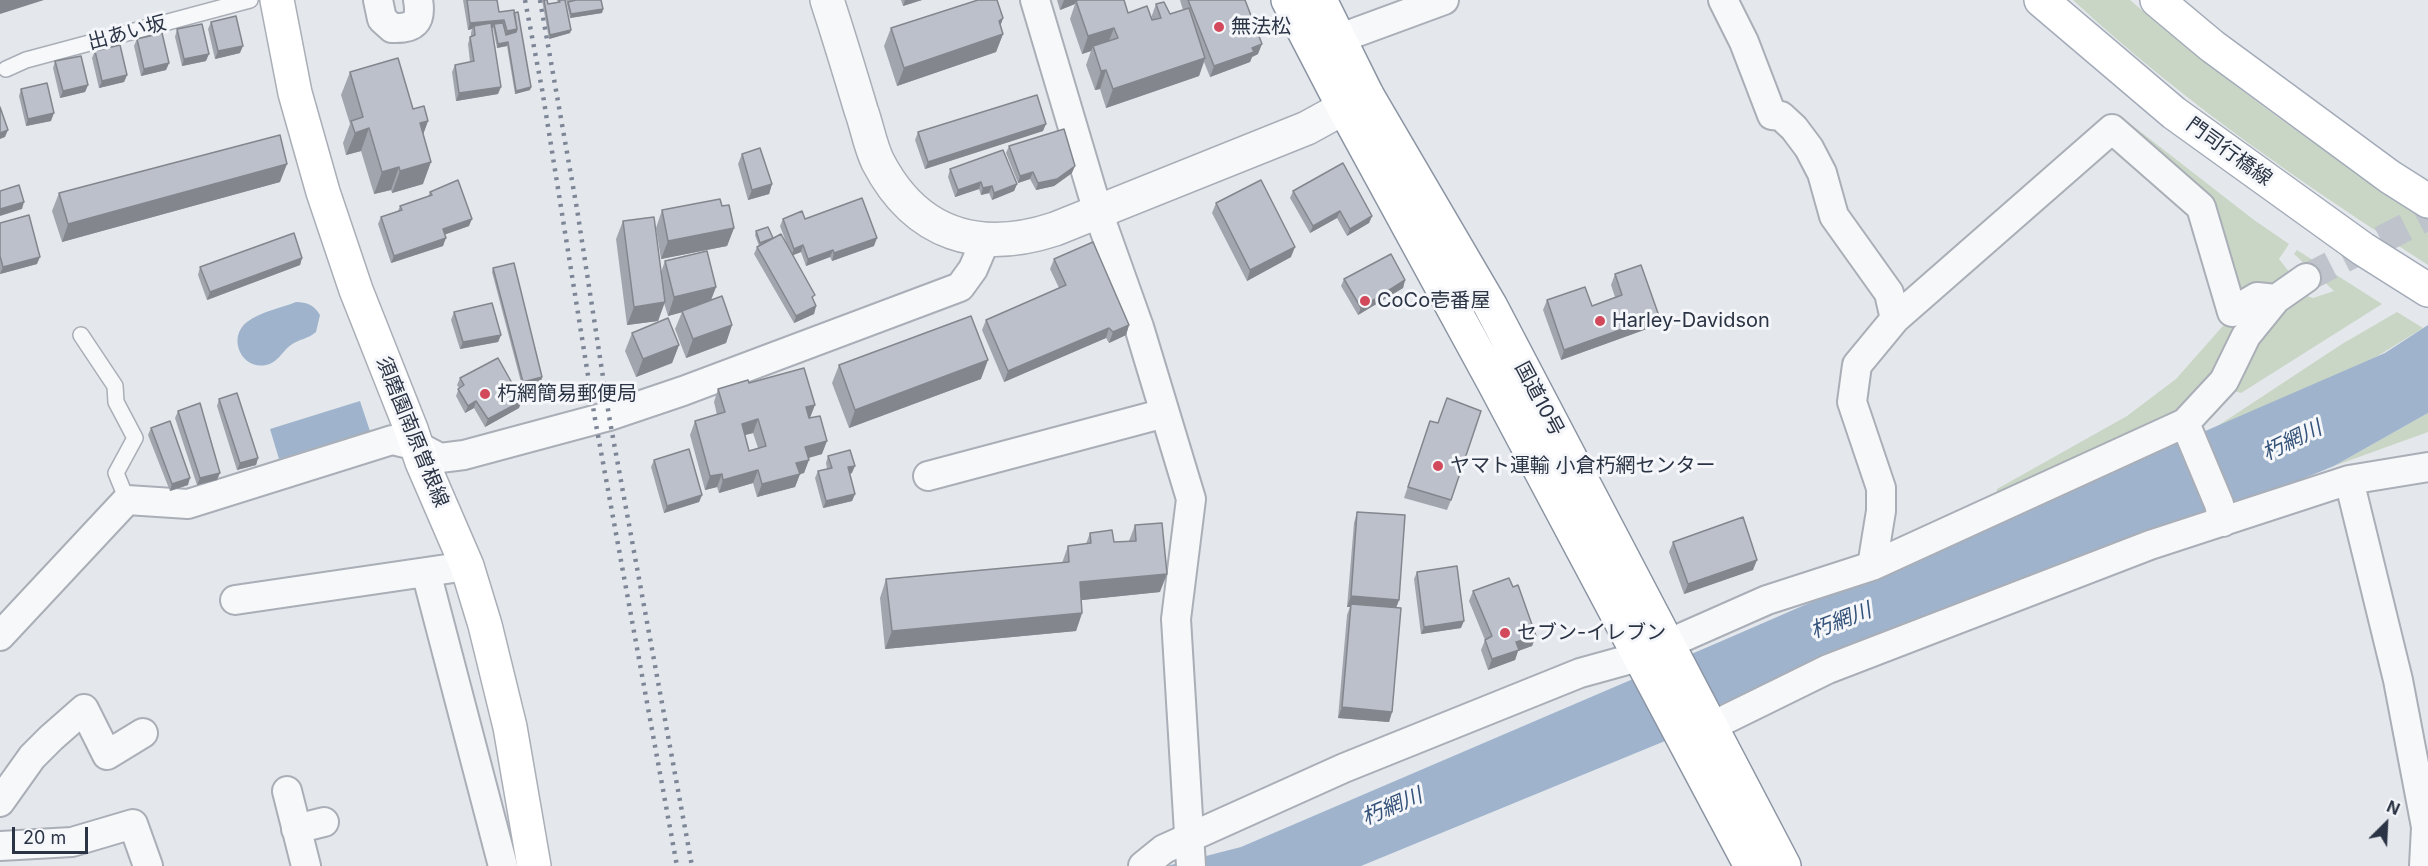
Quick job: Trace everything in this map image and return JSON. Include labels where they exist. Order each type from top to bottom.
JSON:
[{"type":"main road","name":"須磨園南原曽根線","points":[[277,0],[296,93],[323,192],[356,290],[422,462],[467,566],[485,625],[510,727],[534,866]]},
{"type":"main road","name":"国道10号","points":[[1288,0],[1490,305],[1667,642],[1697,734],[1751,866]]},
{"type":"main road","name":"国道10号","points":[[1320,0],[1338,39],[1356,102],[1493,381],[1638,657],[1697,734],[1784,866]]},
{"type":"main road","name":"門司行橋線","points":[[2040,0],[2174,113],[2363,249],[2428,290]]},
{"type":"main road","points":[[2157,0],[2231,60],[2390,177],[2428,201]]},
{"type":"street","points":[[378,0],[382,20],[392,28],[405,29],[415,24],[420,12],[418,0]]},
{"type":"street","points":[[827,0],[877,160],[894,189],[912,209],[935,224],[955,233],[985,241],[1028,238],[1098,212],[1307,128],[1356,102]]},
{"type":"street","points":[[1035,0],[1098,212],[1135,316],[1191,499],[1176,619],[1190,855]]},
{"type":"street","points":[[1338,39],[1444,0]]},
{"type":"street","points":[[1723,0],[1744,42],[1772,115],[1781,116],[1794,128],[1809,148],[1822,173],[1834,216],[1889,293],[1895,319]]},
{"type":"street","points":[[1872,566],[1881,511],[1881,488],[1852,402],[1857,365],[1895,319],[2112,129],[2201,207],[2232,312],[2257,297],[2276,299]]},
{"type":"street","points":[[0,636],[127,500],[188,504],[392,440],[417,446],[440,458],[464,454],[609,416],[683,392],[757,362],[960,287],[973,270],[985,241]]},
{"type":"street","points":[[1143,866],[1164,849],[1190,855],[1344,768],[1580,673],[1638,657],[1667,642],[1767,600],[1872,566],[2190,435],[2224,381],[2246,336],[2276,299],[2306,278]]},
{"type":"street","points":[[928,476],[1165,413]]},
{"type":"street","points":[[2190,435],[2221,513]]},
{"type":"street","points":[[1697,734],[1828,669],[2150,545],[2221,513],[2349,480],[2428,467]]},
{"type":"street","points":[[2349,480],[2398,680],[2426,827],[2424,866]]},
{"type":"street","points":[[235,600],[467,566]]},
{"type":"street","points":[[426,572],[503,866]]},
{"type":"street","points":[[0,802],[32,757],[84,703],[107,754],[143,734]]},
{"type":"street","points":[[287,792],[306,866]]},
{"type":"street","points":[[296,829],[324,822]]},
{"type":"street","points":[[0,846],[72,843],[133,824],[148,866]]},
{"type":"lane","name":"出あい坂","points":[[6,69],[26,60],[250,0]]},
{"type":"lane","points":[[81,335],[115,386],[116,402],[135,438],[116,473],[127,500]]},
{"type":"green space","points":[[2073,0],[2130,0],[2276,115],[2428,221],[2428,265],[2290,173],[2200,107],[2114,37]]},
{"type":"green space","points":[[2119,115],[2254,220],[2289,244],[2279,259],[2289,272],[2233,307],[2205,204],[2117,117]]},
{"type":"green space","points":[[2297,250],[2382,304],[2241,393],[2234,391],[2252,349],[2272,324],[2307,296],[2313,298],[2334,291],[2294,254]]},
{"type":"green space","points":[[2259,300],[2235,329],[2211,375],[2198,392],[2171,416],[1994,503],[1997,489],[2127,416],[2176,379],[2229,319]]},
{"type":"green space","points":[[2397,312],[2423,328],[2376,357],[2213,429],[2342,344]]},
{"type":"green space","points":[[2428,413],[2428,432],[2334,466]]},
{"type":"water","points":[[296,302],[310,305],[320,315],[316,332],[291,345],[270,364],[257,365],[244,358],[238,344],[241,328],[264,313]]},
{"type":"water","name":"朽網川","points":[[2428,325],[2428,413],[2334,466],[1361,866],[1167,866],[1241,847],[1724,640],[2385,353]]},
{"type":"water","points":[[360,401],[370,431],[279,459],[270,429]]},
{"type":"building","points":[[467,0],[497,0],[499,12],[514,10],[517,29],[507,31],[504,20],[470,23]]},
{"type":"building","points":[[544,0],[547,0],[548,4],[565,0],[571,30],[550,35]]},
{"type":"building","points":[[601,0],[603,9],[571,14],[568,2]]},
{"type":"building","points":[[978,0],[997,0],[1003,18],[999,21],[1003,34],[904,68],[891,28]]},
{"type":"building","points":[[1124,0],[1128,13],[1147,6],[1152,20],[1161,18],[1156,4],[1164,2],[1170,14],[1189,8],[1205,58],[1113,89],[1106,70],[1101,71],[1093,46],[1118,38],[1114,28],[1088,36],[1076,1]]},
{"type":"building","name":"無法松","points":[[1188,0],[1245,0],[1262,44],[1252,48],[1254,52],[1214,66]]},
{"type":"building","points":[[518,12],[531,87],[516,91],[508,42],[498,44],[494,24],[503,23],[506,35],[516,32],[514,13]]},
{"type":"building","points":[[236,16],[243,46],[218,51],[211,22]]},
{"type":"building","points":[[491,23],[501,87],[459,93],[455,65],[474,61],[470,37],[475,35],[474,26]]},
{"type":"building","points":[[202,24],[209,54],[184,59],[177,29]]},
{"type":"building","points":[[162,33],[169,63],[144,69],[137,39]]},
{"type":"building","points":[[120,45],[127,75],[102,81],[95,51]]},
{"type":"building","points":[[81,56],[88,85],[63,91],[55,61]]},
{"type":"building","points":[[398,58],[413,109],[424,106],[428,121],[420,123],[431,162],[400,171],[399,167],[382,172],[369,128],[355,133],[351,121],[363,117],[350,72]]},
{"type":"building","points":[[47,83],[54,113],[28,119],[21,89]]},
{"type":"building","points":[[1037,95],[1046,124],[928,162],[918,132]]},
{"type":"building","points":[[0,107],[8,130],[0,133]]},
{"type":"building","points":[[1064,129],[1075,166],[1057,179],[1038,183],[1033,172],[1020,176],[1009,146]]},
{"type":"building","points":[[280,135],[287,164],[68,224],[59,193]]},
{"type":"building","points":[[760,148],[772,184],[752,190],[742,154]]},
{"type":"building","points":[[1003,150],[1017,184],[994,193],[992,186],[983,188],[981,182],[958,190],[950,169]]},
{"type":"building","points":[[1343,163],[1372,216],[1350,229],[1340,211],[1313,226],[1293,191]]},
{"type":"building","points":[[458,180],[472,219],[443,229],[446,238],[394,256],[381,217],[402,210],[400,206],[432,195],[430,192]]},
{"type":"building","points":[[1261,180],[1295,247],[1250,270],[1216,203]]},
{"type":"building","points":[[19,185],[24,202],[0,209],[0,191]]},
{"type":"building","points":[[862,198],[877,238],[834,253],[833,250],[808,259],[803,245],[794,249],[783,219],[802,211],[805,219]]},
{"type":"building","points":[[720,199],[722,206],[729,205],[734,228],[668,241],[662,210]]},
{"type":"building","points":[[29,215],[40,257],[3,267],[0,256],[0,223]]},
{"type":"building","points":[[654,217],[665,302],[634,307],[623,221]]},
{"type":"building","points":[[768,227],[773,238],[760,243],[756,231]]},
{"type":"building","points":[[294,233],[302,258],[210,292],[200,267]]},
{"type":"building","points":[[781,234],[815,295],[812,297],[816,306],[796,316],[757,247]]},
{"type":"building","points":[[1093,242],[1129,325],[1113,332],[1109,328],[1008,371],[986,320],[1066,285],[1054,259]]},
{"type":"building","points":[[707,251],[716,287],[674,297],[665,261]]},
{"type":"building","name":"CoCo壱番屋","points":[[1391,254],[1405,280],[1361,308],[1344,279]]},
{"type":"building","points":[[514,263],[542,377],[523,382],[493,268]]},
{"type":"building","name":"Harley-Davidson","points":[[1641,265],[1659,316],[1564,350],[1547,300],[1585,287],[1592,306],[1622,295],[1615,274]]},
{"type":"building","points":[[722,296],[732,325],[693,339],[682,311]]},
{"type":"building","points":[[492,303],[501,335],[463,342],[454,312]]},
{"type":"building","points":[[971,316],[988,360],[855,410],[839,365]]},
{"type":"building","points":[[668,318],[679,345],[643,359],[632,333]]},
{"type":"building","name":"朽網簡易郵便局","points":[[498,358],[522,401],[488,419],[476,401],[468,406],[458,389],[464,385],[460,378]]},
{"type":"building","points":[[804,368],[815,405],[806,407],[809,418],[820,416],[827,441],[805,447],[809,460],[796,463],[800,474],[762,484],[758,470],[723,480],[722,474],[710,476],[695,421],[725,412],[718,389],[748,380],[749,383]],"holes":[[[758,419],[766,446],[749,451],[742,424]]]},
{"type":"building","points":[[237,393],[258,458],[240,463],[219,399]]},
{"type":"building","name":"ヤマト運輸 小倉朽網センター","points":[[1447,398],[1481,411],[1451,500],[1408,487],[1430,421],[1438,423]]},
{"type":"building","points":[[200,403],[220,473],[200,478],[178,411]]},
{"type":"building","points":[[170,421],[190,478],[172,484],[151,428]]},
{"type":"building","points":[[689,449],[702,495],[667,506],[654,460]]},
{"type":"building","points":[[850,450],[855,466],[848,467],[855,494],[826,501],[818,471],[832,468],[828,456]]},
{"type":"building","points":[[1357,512],[1405,515],[1399,600],[1351,596]]},
{"type":"building","points":[[1743,517],[1757,560],[1688,584],[1673,542]]},
{"type":"building","points":[[1162,523],[1167,574],[1080,582],[1082,613],[892,631],[886,579],[1069,562],[1068,546],[1091,543],[1090,533],[1112,530],[1114,542],[1136,541],[1135,525]]},
{"type":"building","points":[[1457,566],[1464,621],[1424,627],[1417,572]]},
{"type":"building","name":"セブン-イレブン","points":[[1509,578],[1513,587],[1518,585],[1536,636],[1516,642],[1519,650],[1492,659],[1485,640],[1492,636],[1473,591]]},
{"type":"building","points":[[1351,604],[1401,608],[1392,712],[1342,707]]},
{"type":"tunnel","points":[[2306,278],[2428,216]]},
{"type":"railway","points":[[525,0],[542,89],[595,419],[677,866]]},
{"type":"railway","points":[[540,0],[577,209],[609,416],[692,866]]},
{"type":"place","name":"無法松","points":[[1219,27]]},
{"type":"place","name":"CoCo壱番屋","points":[[1365,301]]},
{"type":"place","name":"Harley-Davidson","points":[[1600,321]]},
{"type":"place","name":"朽網簡易郵便局","points":[[485,394]]},
{"type":"place","name":"ヤマト運輸 小倉朽網センター","points":[[1438,466]]},
{"type":"place","name":"セブン-イレブン","points":[[1505,633]]}]
